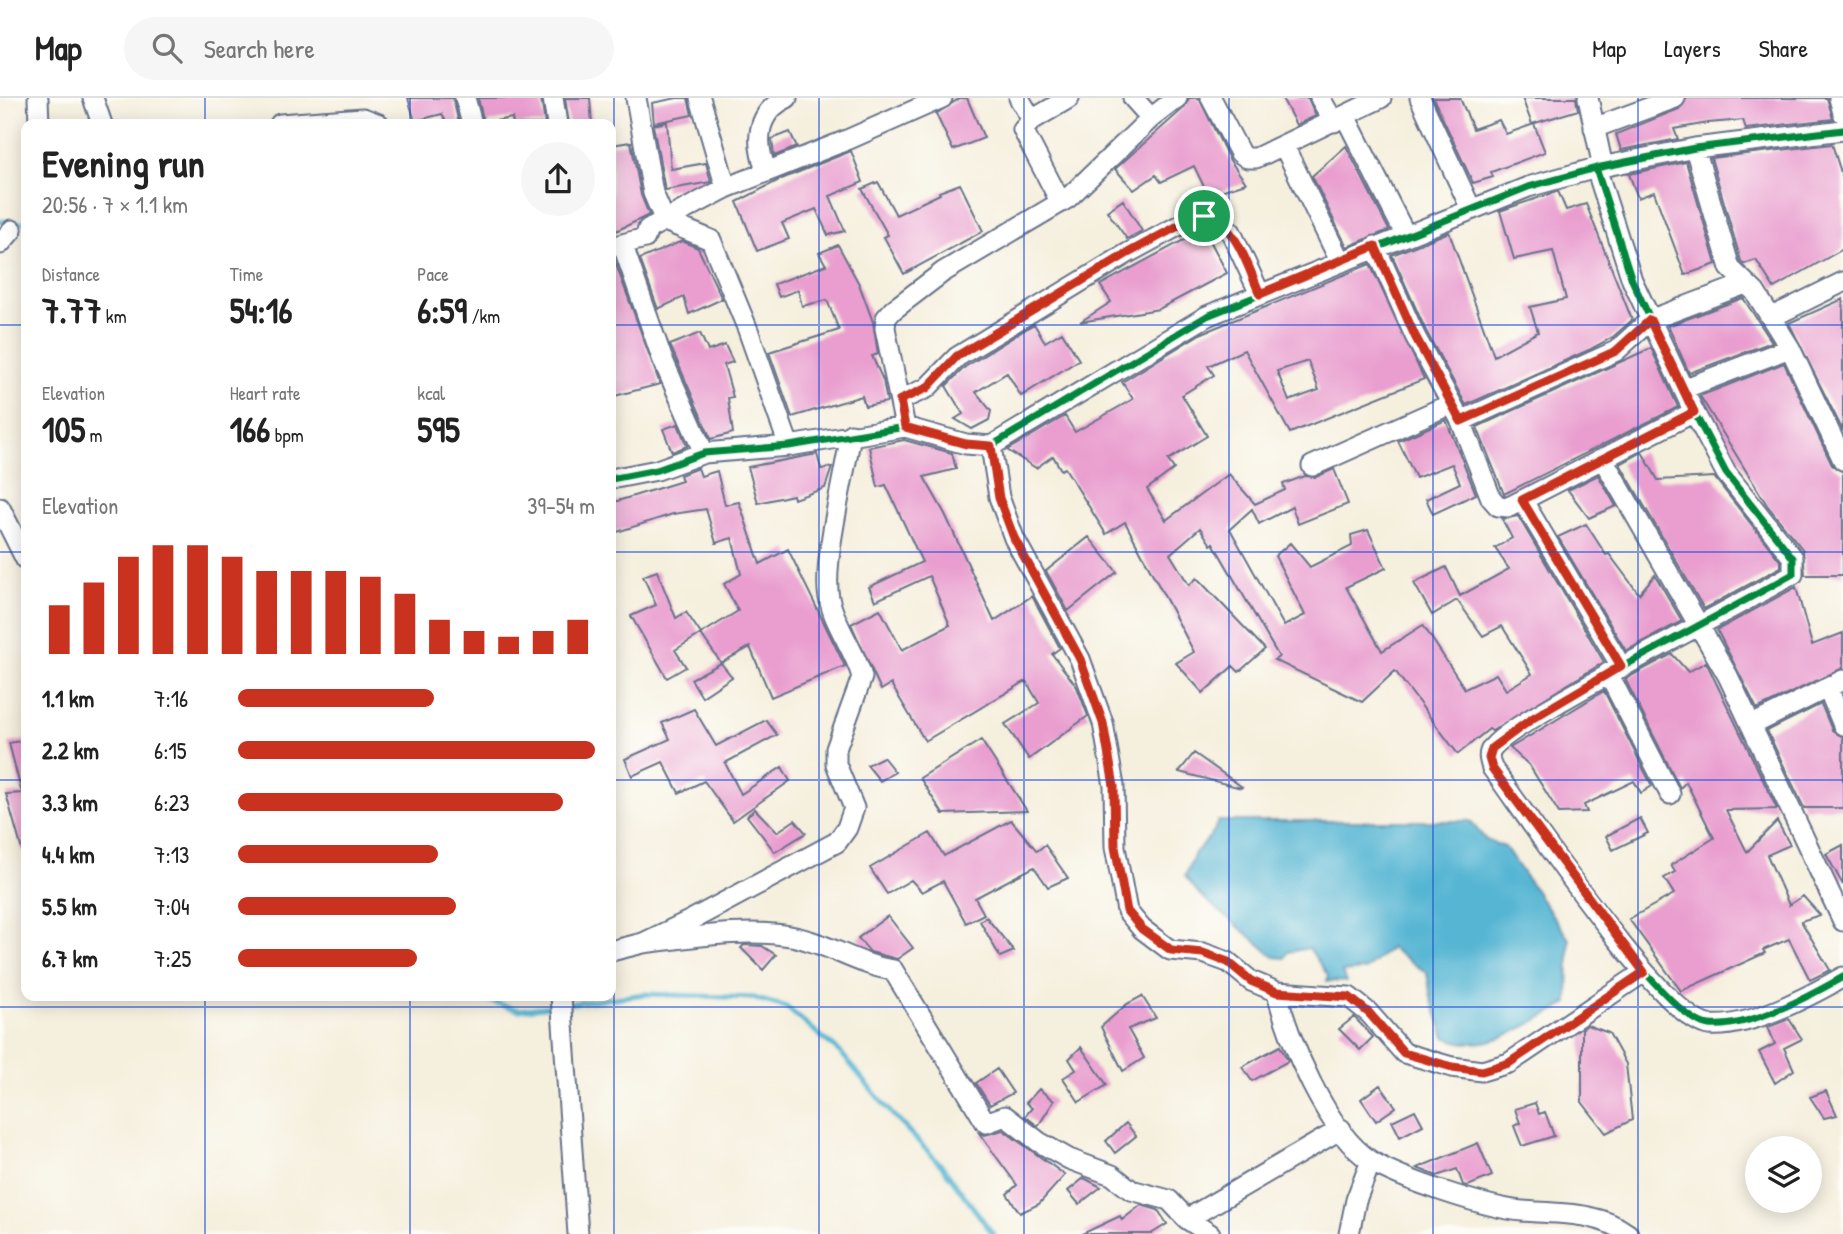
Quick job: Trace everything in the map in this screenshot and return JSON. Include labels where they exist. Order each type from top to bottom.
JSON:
[{"type":"street","points":[[38,98],[39,119]]},
{"type":"street","points":[[93,98],[100,119]]},
{"type":"street","points":[[465,98],[471,119]]},
{"type":"street","points":[[553,98],[557,119]]},
{"type":"street","points":[[636,98],[653,193],[665,221],[711,240],[748,330],[789,446]]},
{"type":"street","points":[[700,98],[726,188]]},
{"type":"street","points":[[767,172],[758,152],[758,132],[764,119],[778,102],[787,98]]},
{"type":"street","points":[[704,453],[617,246],[645,238],[648,229],[726,188],[920,102],[942,98]]},
{"type":"street","points":[[1019,98],[1032,120]]},
{"type":"street","points":[[1060,201],[1023,133],[1032,120],[1069,98]]},
{"type":"street","points":[[1133,98],[1151,118]]},
{"type":"street","points":[[905,427],[885,328],[886,318],[914,293],[967,256],[1060,201],[1094,177],[1151,118],[1177,98]]},
{"type":"street","points":[[1210,98],[1240,153],[1247,158],[1256,158],[1284,146],[1381,98]]},
{"type":"street","points":[[1320,98],[1340,119],[1405,234]]},
{"type":"street","points":[[1420,98],[1471,209]]},
{"type":"street","points":[[1588,98],[1600,168],[1632,279],[1650,320],[1726,473],[1793,558],[1795,566],[1793,574],[1702,626],[1615,670],[1533,718],[1492,748],[1489,758],[1492,768],[1644,972],[1675,1005],[1698,1022],[1709,1025],[1765,1014],[1802,1001],[1843,977]]},
{"type":"street","points":[[1594,128],[1675,98]]},
{"type":"street","points":[[1839,98],[1843,113]]},
{"type":"street","points":[[616,478],[657,470],[704,453],[789,446],[905,427],[966,444],[991,446],[1207,317],[1375,246],[1528,187],[1600,168],[1695,148],[1843,130]]},
{"type":"street","points":[[1284,146],[1340,261]]},
{"type":"street","points":[[1695,148],[1730,268],[1755,292],[1772,317],[1790,348],[1843,460]]},
{"type":"street","points":[[900,400],[927,388],[957,356],[1128,253],[1191,219],[1214,218],[1231,232],[1260,294]]},
{"type":"street","points":[[1375,246],[1415,336],[1456,412],[1491,498],[1497,506],[1508,507],[1694,412]]},
{"type":"street","points":[[1772,317],[1843,282]]},
{"type":"street","points":[[1312,466],[1616,351],[1650,320],[1745,284]]},
{"type":"street","points":[[1683,389],[1790,348]]},
{"type":"street","points":[[643,943],[810,858],[837,842],[848,828],[853,800],[835,764],[835,750],[862,677],[837,625],[829,596],[830,562],[851,434]]},
{"type":"street","points":[[991,446],[999,498],[1014,538],[1080,659],[1103,723],[1114,786],[1115,847],[1127,911],[1142,929],[1171,950],[1203,953],[1228,962],[1251,981],[1277,992],[1349,997],[1369,1013],[1404,1053],[1452,1067],[1482,1071],[1509,1063],[1644,972]]},
{"type":"street","points":[[1603,459],[1702,626],[1752,725],[1843,921]]},
{"type":"street","points":[[1522,500],[1615,670],[1670,794]]},
{"type":"street","points":[[0,508],[21,550]]},
{"type":"street","points":[[1752,725],[1835,684],[1843,725]]},
{"type":"street","points":[[616,950],[643,943],[711,936],[788,936],[893,971],[986,1123],[1005,1116],[1039,1142],[1069,1160],[1112,1175],[1131,1190],[1169,1199],[1187,1219],[1210,1234]]},
{"type":"street","points":[[1277,992],[1285,1028],[1296,1052],[1341,1129],[1371,1161],[1484,1204],[1588,1217],[1615,1223],[1628,1234]]},
{"type":"street","points":[[561,1001],[578,1234]]},
{"type":"street","points":[[1187,1219],[1341,1129]]},
{"type":"street","points":[[1349,1234],[1356,1200],[1371,1161]]},
{"type":"water","points":[[1218,821],[1470,821],[1486,840],[1505,847],[1569,939],[1568,1003],[1508,1035],[1476,1043],[1461,1042],[1445,1037],[1431,998],[1427,973],[1391,948],[1365,970],[1342,972],[1346,982],[1327,981],[1328,976],[1309,948],[1288,952],[1285,958],[1275,957],[1200,895],[1185,876],[1195,853],[1213,833]]},
{"type":"building","points":[[408,98],[453,98],[458,119],[444,119],[442,114],[414,119]]},
{"type":"building","points":[[478,98],[541,98],[544,119],[483,119]]},
{"type":"building","points":[[565,98],[590,98],[592,119],[568,119]]},
{"type":"building","points":[[688,98],[692,115],[654,123],[652,103]]},
{"type":"building","points":[[960,98],[967,98],[984,138],[953,150],[936,114]]},
{"type":"building","points":[[1189,98],[1199,98],[1229,159],[1246,183],[1208,195],[1194,166],[1161,182],[1156,175],[1134,190],[1115,169],[1184,108]]},
{"type":"building","points":[[1282,98],[1308,98],[1316,116],[1296,125]]},
{"type":"building","points":[[1433,98],[1460,98],[1473,129],[1499,120],[1506,134],[1534,124],[1545,152],[1491,172],[1493,177],[1473,183]]},
{"type":"building","points":[[1522,98],[1576,98],[1578,110],[1532,124]]},
{"type":"building","points":[[1687,98],[1827,98],[1833,119],[1746,129],[1743,120],[1708,123],[1674,129],[1678,139],[1621,150],[1616,134],[1679,109]]},
{"type":"building","points":[[667,122],[671,169],[706,163],[711,182],[665,190],[653,125]]},
{"type":"building","points":[[790,132],[797,147],[774,156],[772,139]]},
{"type":"building","points":[[631,142],[641,195],[649,215],[616,231],[616,144]]},
{"type":"building","points":[[1832,144],[1843,179],[1843,249],[1774,288],[1756,260],[1744,264],[1741,261],[1711,158]]},
{"type":"building","points":[[1346,146],[1389,230],[1347,247],[1312,176]]},
{"type":"building","points":[[851,151],[863,182],[830,196],[845,231],[828,235],[816,209],[782,223],[789,239],[757,251],[737,202],[779,180]]},
{"type":"building","points":[[1686,162],[1716,264],[1685,275],[1654,192],[1638,198],[1629,174]]},
{"type":"building","points":[[878,182],[896,215],[960,184],[983,231],[904,274],[884,237],[888,235],[862,189]]},
{"type":"building","points":[[1558,191],[1566,210],[1586,204],[1632,320],[1613,337],[1591,349],[1466,405],[1426,331],[1392,255],[1449,232],[1494,356],[1538,332],[1530,307],[1566,299],[1553,251],[1514,259],[1500,211]]},
{"type":"building","points":[[1123,200],[1142,231],[1127,239],[1107,211]]},
{"type":"building","points":[[1204,229],[1227,273],[1159,309],[1080,322],[1111,302],[1100,285]]},
{"type":"building","points":[[682,241],[698,248],[722,299],[689,314],[684,297],[658,309],[640,259]]},
{"type":"building","points":[[838,245],[859,284],[873,322],[878,354],[872,356],[883,380],[887,402],[865,406],[862,396],[792,417],[769,352],[839,330],[827,300],[802,306],[798,290],[779,297],[774,284],[826,265],[819,253]]},
{"type":"building","points":[[616,264],[660,384],[616,396]]},
{"type":"building","points":[[1370,264],[1424,379],[1290,433],[1244,350],[1208,366],[1214,375],[1182,395],[1207,436],[1168,460],[1174,469],[1147,489],[1166,520],[1229,474],[1255,504],[1285,490],[1283,484],[1305,476],[1316,477],[1334,469],[1348,504],[1298,524],[1292,507],[1259,524],[1252,509],[1230,529],[1284,626],[1305,615],[1275,556],[1290,543],[1310,567],[1352,546],[1351,535],[1368,530],[1386,568],[1346,587],[1382,651],[1423,625],[1465,689],[1496,674],[1506,690],[1532,674],[1502,626],[1483,636],[1457,600],[1432,615],[1414,583],[1446,567],[1460,596],[1509,569],[1495,548],[1512,538],[1502,519],[1518,516],[1604,662],[1492,731],[1489,729],[1458,754],[1395,671],[1362,702],[1274,660],[1279,657],[1213,543],[1211,545],[1200,528],[1170,554],[1189,585],[1197,578],[1265,649],[1239,672],[1233,666],[1203,693],[1176,663],[1194,652],[1125,522],[1106,534],[1065,468],[1061,470],[1053,456],[1036,468],[1007,450],[1065,416],[1075,432],[1133,399],[1122,382],[1200,334]],"holes":[[[1308,361],[1319,390],[1289,401],[1277,371]]]},
{"type":"building","points":[[1743,298],[1772,342],[1689,373],[1668,326]]},
{"type":"building","points":[[1843,299],[1843,431],[1789,323]]},
{"type":"building","points":[[1034,324],[1045,342],[1062,332],[1079,360],[1021,396],[1007,373],[976,392],[991,411],[989,420],[972,429],[955,419],[963,414],[946,386],[965,367]]},
{"type":"building","points":[[700,333],[708,351],[725,345],[733,362],[724,365],[733,397],[728,398],[733,433],[711,439],[670,345]]},
{"type":"building","points":[[1651,348],[1678,407],[1504,494],[1477,427]]},
{"type":"building","points":[[1784,363],[1832,465],[1843,472],[1843,575],[1805,575],[1803,550],[1767,505],[1700,396]]},
{"type":"building","points":[[1446,420],[1476,494],[1433,514],[1426,499],[1460,483],[1452,464],[1416,478],[1398,441]]},
{"type":"building","points":[[678,424],[687,446],[672,452],[663,429]]},
{"type":"building","points":[[904,440],[952,453],[956,469],[924,477],[945,514],[994,621],[1032,596],[1060,648],[1052,654],[1077,687],[1088,716],[1029,759],[1005,724],[1039,703],[1026,681],[925,741],[891,684],[881,690],[851,624],[880,609],[902,650],[950,625],[929,576],[875,601],[869,587],[922,562],[886,485],[878,487],[869,447]]},
{"type":"building","points":[[1642,452],[1658,480],[1714,477],[1781,562],[1781,567],[1704,609],[1620,464]]},
{"type":"building","points":[[817,454],[821,469],[832,467],[825,488],[794,499],[793,495],[758,503],[748,467]]},
{"type":"building","points":[[698,468],[701,476],[717,471],[725,505],[739,502],[760,564],[788,549],[845,666],[771,697],[750,647],[721,663],[701,634],[738,611],[724,584],[741,574],[732,538],[716,543],[706,509],[673,514],[616,532],[616,501],[682,481],[680,475]]},
{"type":"building","points":[[1598,475],[1616,506],[1589,518],[1568,490]]},
{"type":"building","points":[[1586,524],[1606,555],[1609,554],[1639,594],[1655,575],[1682,621],[1626,651],[1558,537]]},
{"type":"building","points":[[1089,537],[1117,572],[1068,611],[1046,571]]},
{"type":"building","points":[[657,571],[676,618],[686,612],[701,634],[675,650],[686,667],[667,678],[631,616],[656,605],[643,576]]},
{"type":"building","points":[[1796,587],[1812,645],[1843,633],[1843,668],[1757,709],[1717,630]]},
{"type":"building","points":[[1672,654],[1688,672],[1706,662],[1777,809],[1726,810],[1747,852],[1777,821],[1790,845],[1767,855],[1789,905],[1803,896],[1820,915],[1801,921],[1830,970],[1810,980],[1789,939],[1763,950],[1765,953],[1681,991],[1629,919],[1674,894],[1664,878],[1675,872],[1671,865],[1714,838],[1686,782],[1680,788],[1625,679]]},
{"type":"building","points":[[721,663],[732,677],[702,697],[691,679]]},
{"type":"building","points":[[1604,691],[1652,786],[1641,793],[1634,781],[1584,805],[1587,812],[1559,813],[1529,765],[1510,748]]},
{"type":"building","points":[[1821,704],[1832,730],[1843,737],[1843,808],[1804,808],[1767,731]]},
{"type":"building","points":[[694,709],[716,746],[766,720],[777,735],[725,763],[741,794],[782,767],[790,781],[733,821],[704,781],[679,793],[663,762],[632,776],[625,759],[670,739],[662,723]]},
{"type":"building","points":[[981,740],[1027,811],[943,814],[920,778]]},
{"type":"building","points":[[21,741],[21,790],[9,743]]},
{"type":"building","points":[[1194,753],[1242,787],[1179,772]]},
{"type":"building","points":[[883,757],[895,772],[880,781],[867,765]]},
{"type":"building","points":[[21,793],[21,846],[6,794]]},
{"type":"building","points":[[755,809],[777,832],[795,820],[806,833],[775,852],[747,816]]},
{"type":"building","points":[[1640,818],[1648,833],[1613,850],[1606,836]]},
{"type":"building","points":[[1011,820],[1037,851],[1045,845],[1068,878],[1048,887],[1034,867],[975,898],[984,914],[966,923],[943,881],[922,892],[911,880],[887,894],[870,868],[930,833],[944,856]]},
{"type":"building","points":[[1843,845],[1843,885],[1826,854]]},
{"type":"building","points":[[888,916],[913,948],[897,959],[870,952],[858,938]]},
{"type":"building","points":[[986,917],[1014,951],[1000,957],[980,921]]},
{"type":"building","points":[[744,945],[762,946],[776,955],[763,970],[741,948]]},
{"type":"building","points":[[1142,996],[1156,1018],[1128,1029],[1144,1058],[1123,1071],[1101,1027],[1127,1004]]},
{"type":"building","points":[[1354,1017],[1373,1037],[1360,1050],[1339,1029]]},
{"type":"building","points":[[1789,1019],[1802,1039],[1784,1048],[1794,1070],[1775,1083],[1759,1052],[1775,1044],[1768,1027]]},
{"type":"building","points":[[1587,1025],[1609,1033],[1626,1064],[1632,1120],[1606,1133],[1582,1102],[1582,1029]]},
{"type":"building","points":[[1280,1046],[1288,1061],[1252,1081],[1242,1067]]},
{"type":"building","points":[[1081,1047],[1107,1085],[1079,1102],[1063,1078],[1076,1070],[1069,1059]]},
{"type":"building","points":[[997,1069],[1013,1093],[990,1105],[976,1083]]},
{"type":"building","points":[[1380,1085],[1396,1107],[1376,1121],[1361,1099]]},
{"type":"building","points":[[1039,1089],[1054,1101],[1038,1126],[1025,1116],[1032,1108],[1026,1103]]},
{"type":"building","points":[[1826,1091],[1837,1115],[1824,1118],[1810,1097]]},
{"type":"building","points":[[1535,1103],[1539,1114],[1545,1112],[1554,1136],[1522,1146],[1514,1126],[1520,1123],[1515,1109]]},
{"type":"building","points":[[1415,1110],[1423,1125],[1400,1137],[1392,1121]]},
{"type":"building","points":[[1126,1123],[1136,1136],[1115,1153],[1106,1141]]},
{"type":"building","points":[[1003,1130],[1065,1175],[1039,1204],[1020,1213],[1007,1194],[1017,1185],[979,1133],[985,1135]]},
{"type":"building","points":[[1478,1143],[1492,1176],[1468,1186],[1463,1185],[1457,1169],[1437,1176],[1417,1168]]},
{"type":"building","points":[[1084,1178],[1101,1187],[1079,1204],[1068,1191]]},
{"type":"building","points":[[1141,1205],[1158,1210],[1167,1224],[1151,1234],[1082,1234],[1120,1216],[1122,1220]]},
{"type":"waterway","points":[[0,221],[21,223]]},
{"type":"waterway","points":[[616,998],[646,994],[753,998],[786,1007],[841,1053],[892,1114],[943,1167],[993,1234]]},
{"type":"waterway","points":[[490,1001],[519,1010],[590,1001]]},
{"type":"cycle path","points":[[616,478],[657,470],[704,453],[789,446],[905,427],[966,444],[991,446],[1207,316],[1528,187],[1596,168],[1695,148],[1843,130]]},
{"type":"cycle path","points":[[1596,168],[1632,280],[1694,412],[1726,473],[1793,558],[1793,574],[1515,729],[1490,751],[1492,768],[1563,868],[1629,954],[1660,989],[1688,1014],[1709,1025],[1742,1022],[1779,1010],[1843,977]]},
{"type":"route","points":[[1204,216],[1214,218],[1231,232],[1260,294],[1375,246],[1415,336],[1461,421],[1616,351],[1650,320],[1694,412],[1522,500],[1621,666],[1533,718],[1492,748],[1489,758],[1492,768],[1644,972],[1509,1063],[1482,1071],[1452,1067],[1404,1053],[1369,1013],[1349,997],[1277,992],[1251,981],[1228,962],[1203,953],[1171,950],[1142,929],[1127,911],[1115,847],[1114,786],[1103,723],[1080,659],[1014,538],[999,498],[991,446],[966,444],[905,427],[900,400],[927,388],[957,356],[1128,253],[1191,219],[1204,216]]}]
